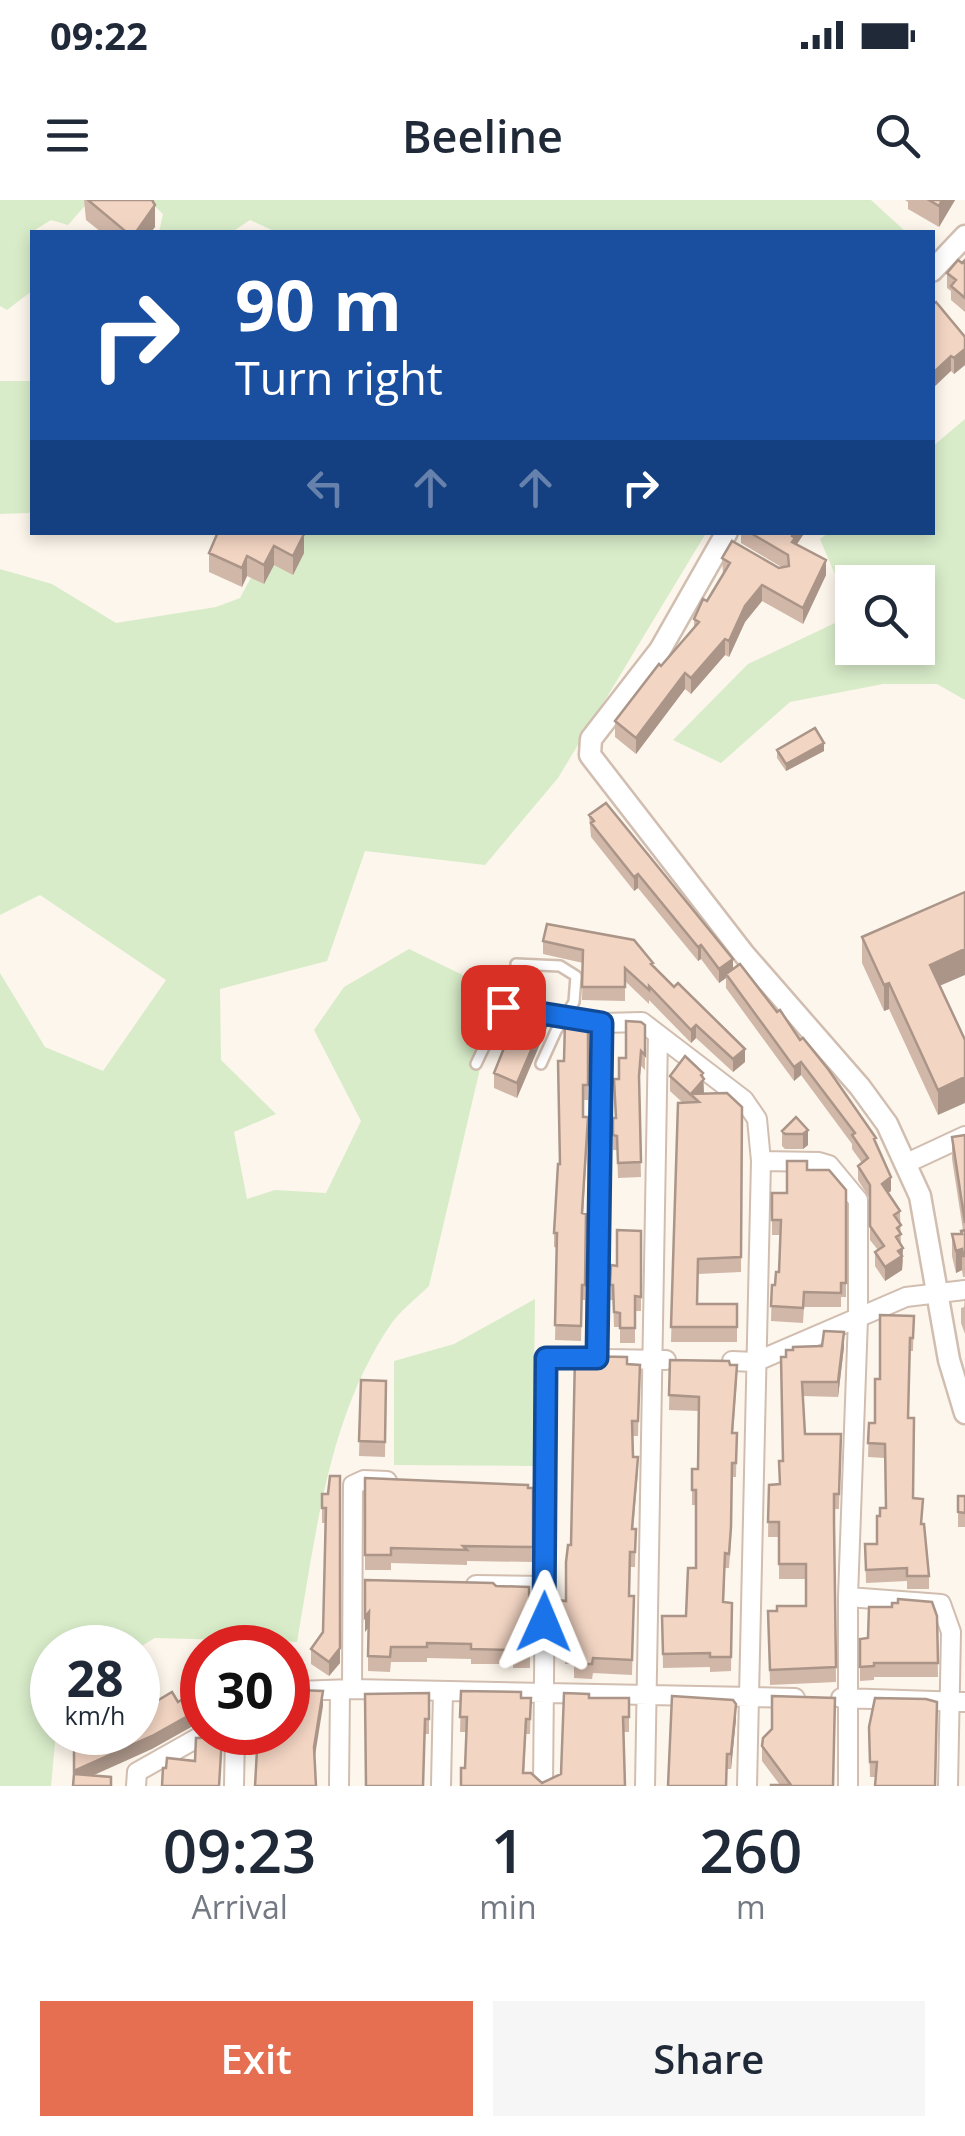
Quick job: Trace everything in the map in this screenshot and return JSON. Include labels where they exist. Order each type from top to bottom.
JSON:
[{"type":"street","points":[[935,268],[965,236]]},
{"type":"street","points":[[729,542],[660,650],[591,739],[590,755],[744,954],[860,1087],[886,1124],[920,1196],[949,1360],[965,1413]]},
{"type":"street","points":[[597,1358],[602,1023],[642,1022],[744,1100],[757,1119],[760,1161],[747,1786]]},
{"type":"street","points":[[645,1786],[659,1360],[658,1034]]},
{"type":"street","points":[[907,1163],[965,1136]]},
{"type":"street","points":[[760,1161],[830,1165],[858,1200],[848,1598],[848,1786]]},
{"type":"street","points":[[732,1361],[756,1362],[906,1297],[965,1290]]},
{"type":"street","points":[[543,1786],[545,1586],[538,1486],[546,1358],[659,1360]]},
{"type":"street","points":[[339,1786],[346,1690],[364,1582],[353,1485],[364,1480],[401,1481]]},
{"type":"street","points":[[450,1584],[545,1586]]},
{"type":"street","points":[[848,1598],[941,1604],[952,1632],[958,1702],[948,1786]]},
{"type":"street","points":[[310,1691],[958,1702]]},
{"type":"street","points":[[441,1786],[443,1691]]},
{"type":"street","points":[[136,1786],[136,1772],[180,1748]]},
{"type":"street","points":[[234,1786],[235,1755]]},
{"type":"lane","points":[[516,964],[560,966],[576,976],[574,1002],[541,1064]]},
{"type":"lane","points":[[476,1064],[503,1007],[602,1023]]},
{"type":"green space","points":[[0,200],[90,200],[68,225],[51,220],[30,230],[30,293],[7,310],[0,306]]},
{"type":"green space","points":[[148,200],[871,200],[904,230],[272,230],[250,220],[235,230],[159,230],[163,214]]},
{"type":"green space","points":[[0,381],[30,381],[30,512],[0,514]]},
{"type":"green space","points":[[965,419],[965,700],[937,684],[883,684],[790,702],[721,763],[673,740],[748,664],[835,623],[835,665],[935,665],[935,565],[835,565],[835,575],[820,539],[825,535],[935,535],[935,444]]},
{"type":"green space","points":[[274,535],[705,535],[558,778],[485,865],[365,851],[327,961],[220,989],[221,1060],[276,1114],[234,1132],[247,1199],[275,1190],[326,1193],[361,1121],[314,1030],[344,987],[409,949],[498,992],[429,1286],[391,1324],[352,1397],[318,1518],[300,1625],[180,1625],[180,1639],[160,1638],[160,1625],[30,1625],[30,1755],[54,1755],[51,1786],[0,1786],[0,973],[45,1047],[103,1071],[166,980],[40,895],[0,915],[0,569],[52,584],[116,623],[216,607],[240,598]]},
{"type":"green space","points":[[535,1299],[533,1466],[394,1465],[394,1361],[454,1344]]},
{"type":"building","points":[[88,200],[152,200],[155,205],[137,230],[124,230]]},
{"type":"building","points":[[958,260],[965,260],[965,298],[951,286],[956,280],[947,273]]},
{"type":"building","points":[[935,303],[965,337],[965,349],[935,371]]},
{"type":"building","points":[[217,535],[304,535],[293,556],[274,546],[264,565],[247,556],[242,568],[209,553]]},
{"type":"building","points":[[754,535],[792,535],[792,542],[826,560],[803,608],[762,585],[745,606],[729,641],[725,639],[691,678],[685,673],[636,738],[615,721],[659,664],[699,622],[694,619],[703,599],[707,601],[730,563],[722,558],[732,541],[779,568],[789,566],[788,555]]},
{"type":"building","points":[[815,728],[824,743],[786,764],[777,750]]},
{"type":"building","points":[[606,803],[733,959],[719,969],[638,874],[634,877],[591,823],[594,821],[589,815]]},
{"type":"building","points":[[965,892],[965,949],[930,965],[965,1040],[965,1077],[938,1090],[889,983],[884,985],[862,937]]},
{"type":"building","points":[[547,924],[634,940],[674,987],[678,983],[745,1049],[733,1059],[696,1025],[691,1030],[649,986],[649,990],[625,968],[625,987],[582,987],[583,950],[543,941]]},
{"type":"building","points":[[740,964],[828,1069],[876,1138],[891,1177],[882,1184],[900,1211],[894,1215],[901,1225],[897,1228],[901,1234],[896,1237],[903,1248],[898,1251],[902,1256],[885,1267],[875,1252],[884,1246],[870,1226],[870,1185],[858,1166],[868,1158],[852,1135],[855,1133],[801,1062],[794,1067],[726,974]]},
{"type":"building","points":[[520,1008],[548,1011],[517,1083],[494,1073]]},
{"type":"building","points":[[565,1021],[584,1021],[583,1027],[588,1027],[588,1085],[583,1085],[583,1117],[588,1117],[581,1326],[555,1325],[554,1233],[560,1164],[558,1061],[564,1061]]},
{"type":"building","points":[[626,1021],[645,1025],[645,1055],[641,1051],[639,1076],[641,1162],[618,1163],[617,1136],[613,1135],[614,1079],[619,1079],[619,1058],[626,1058]]},
{"type":"building","points":[[685,1056],[703,1073],[704,1079],[691,1094],[727,1093],[742,1107],[741,1257],[698,1259],[697,1304],[737,1304],[737,1327],[671,1327],[678,1103],[699,1102],[670,1076]]},
{"type":"building","points":[[796,1117],[808,1130],[803,1134],[785,1134],[782,1131]]},
{"type":"building","points":[[965,1135],[965,1223],[952,1137]]},
{"type":"building","points":[[787,1161],[807,1161],[807,1170],[829,1170],[846,1190],[846,1283],[841,1283],[841,1293],[804,1292],[803,1308],[771,1306],[772,1285],[779,1272],[781,1220],[772,1220],[772,1193],[787,1193]]},
{"type":"building","points":[[617,1230],[641,1231],[641,1297],[635,1296],[635,1328],[620,1328],[620,1313],[614,1312],[610,1285],[611,1265],[617,1266]]},
{"type":"building","points":[[965,1230],[963,1256],[962,1249],[956,1251],[952,1234]]},
{"type":"building","points":[[880,1315],[914,1316],[908,1418],[914,1418],[913,1498],[923,1499],[921,1524],[929,1576],[907,1576],[907,1568],[866,1570],[865,1544],[877,1544],[877,1516],[880,1508],[886,1508],[885,1444],[868,1443],[869,1423],[875,1423],[875,1379],[880,1379]]},
{"type":"building","points":[[824,1331],[844,1332],[838,1382],[802,1382],[805,1434],[841,1434],[839,1494],[834,1494],[836,1667],[770,1670],[768,1611],[777,1611],[777,1606],[806,1606],[806,1564],[779,1564],[779,1522],[768,1522],[769,1485],[780,1484],[779,1461],[783,1461],[781,1357],[786,1357],[786,1350],[793,1347],[822,1346]]},
{"type":"building","points":[[575,1356],[627,1357],[627,1364],[640,1365],[638,1421],[632,1421],[633,1457],[638,1457],[632,1529],[636,1529],[635,1552],[630,1552],[629,1596],[634,1596],[632,1660],[593,1658],[592,1664],[574,1664],[574,1649],[565,1649],[566,1617],[557,1617],[557,1600],[566,1601],[566,1562],[571,1545]]},
{"type":"building","points":[[670,1360],[729,1361],[730,1365],[737,1365],[732,1433],[737,1433],[736,1463],[732,1463],[731,1527],[729,1554],[725,1553],[723,1602],[732,1603],[731,1657],[710,1657],[710,1653],[663,1654],[662,1616],[686,1616],[688,1568],[696,1568],[696,1490],[692,1490],[692,1469],[698,1469],[699,1397],[669,1395]]},
{"type":"building","points":[[361,1380],[386,1381],[385,1442],[359,1441]]},
{"type":"building","points":[[330,1476],[340,1476],[340,1648],[329,1662],[311,1649],[323,1632],[326,1508],[322,1508],[322,1494],[328,1494]]},
{"type":"building","points":[[365,1478],[528,1485],[533,1488],[533,1547],[391,1548],[391,1555],[365,1555]]},
{"type":"building","points":[[958,1496],[965,1496],[965,1513],[958,1512]]},
{"type":"building","points":[[365,1580],[529,1587],[530,1654],[471,1649],[471,1644],[427,1643],[427,1647],[391,1647],[390,1657],[368,1656]]},
{"type":"building","points":[[898,1599],[932,1602],[937,1616],[938,1663],[874,1663],[860,1667],[860,1639],[868,1638],[869,1607],[892,1607]]},
{"type":"building","points":[[310,1690],[323,1691],[314,1747],[316,1786],[255,1786],[257,1755],[310,1755]]},
{"type":"building","points":[[461,1691],[521,1692],[521,1698],[531,1698],[523,1773],[531,1773],[542,1783],[561,1774],[564,1693],[589,1694],[589,1698],[629,1698],[629,1717],[623,1717],[625,1786],[461,1786],[467,1717],[460,1717]]},
{"type":"building","points":[[172,1692],[180,1701],[180,1720],[160,1732],[160,1699]]},
{"type":"building","points":[[429,1693],[423,1786],[366,1786],[365,1694]]},
{"type":"building","points":[[672,1696],[733,1700],[736,1704],[726,1786],[668,1786]]},
{"type":"building","points":[[772,1696],[835,1698],[833,1786],[771,1786],[791,1785],[762,1746],[763,1738],[772,1729]]},
{"type":"building","points":[[875,1698],[937,1702],[935,1786],[875,1786],[877,1762],[870,1762],[869,1727]]},
{"type":"building","points":[[74,1755],[110,1755],[74,1771]]},
{"type":"building","points":[[195,1755],[221,1755],[219,1786],[162,1786],[167,1758],[195,1761]]},
{"type":"building","points":[[74,1774],[111,1777],[111,1786],[73,1786]]},
{"type":"route","points":[[503,1007],[602,1023],[597,1358],[546,1358],[544,1622]]}]
